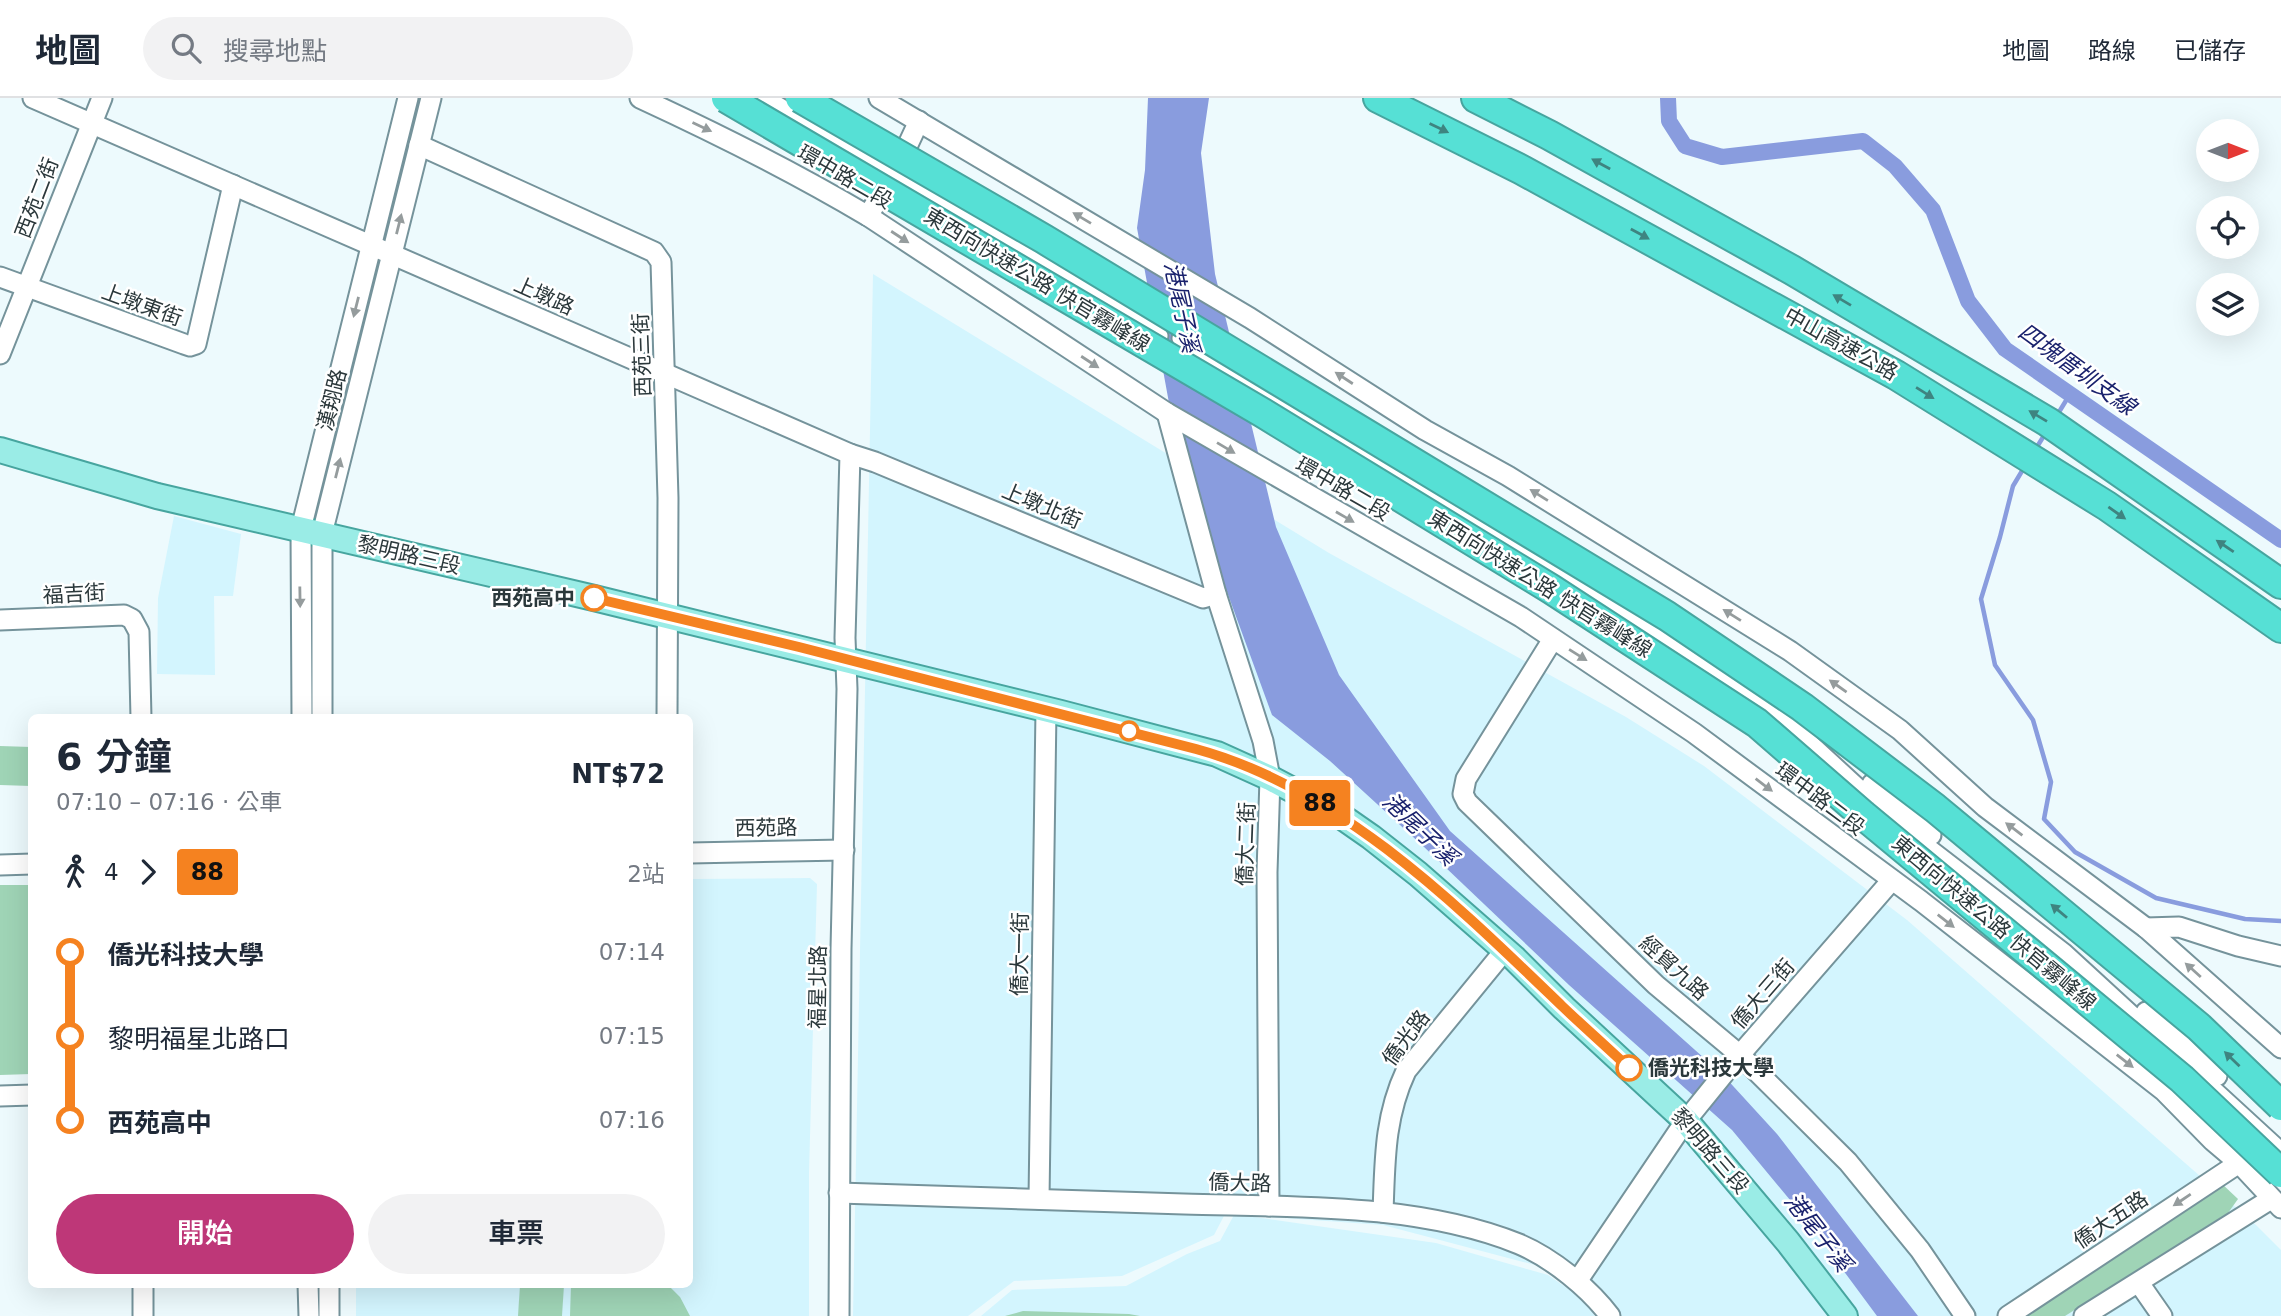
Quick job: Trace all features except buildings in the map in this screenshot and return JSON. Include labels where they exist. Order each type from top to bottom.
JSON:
[{"type":"highway","name":"東西向快速公路 快官霧峰線","points":[[726,98],[1275,420],[1551,589],[1757,723],[1863,815],[2182,1079],[2278,1193]]},
{"type":"highway","name":"東西向快速公路 快官霧峰線","points":[[800,98],[1044,239],[1667,616],[1790,700],[1935,808],[2188,1018],[2281,1106]]},
{"type":"highway","name":"中山高速公路","points":[[1378,98],[1522,170],[1896,375],[2106,506],[2281,628]]},
{"type":"highway","name":"中山高速公路","points":[[1476,98],[1549,135],[1792,270],[2036,415],[2281,584]]},
{"type":"main road","name":"黎明路三段","points":[[0,450],[157,496],[845,659],[1217,754],[1270,778],[1326,807],[1371,837],[1505,950],[1686,1121],[1788,1242],[1844,1316]]},
{"type":"street","name":"上墩路","points":[[33,98],[850,454]]},
{"type":"street","name":"西苑二街","points":[[0,354],[102,98]]},
{"type":"street","name":"漢翔路","points":[[302,714],[311,532],[372,246],[408,98]]},
{"type":"street","name":"漢翔路","points":[[322,714],[311,532],[392,254],[431,98]]},
{"type":"street","name":"環中路二段","points":[[640,98],[746,147],[868,216],[1167,413],[1521,617],[1694,733],[1892,880],[2164,1091],[2213,1141],[2278,1193]]},
{"type":"street","name":"環中路二段","points":[[763,98],[894,170]]},
{"type":"street","name":"環中路二段","points":[[781,98],[894,170],[1154,327],[1272,404],[1662,642],[1794,730],[1896,824],[2063,953],[2281,1153]]},
{"type":"street","points":[[878,98],[1250,318],[1425,430],[1508,476],[1790,651],[1900,730],[1985,807],[2146,928],[2281,1048]]},
{"type":"street","points":[[868,216],[919,121]]},
{"type":"street","name":"西苑三街","points":[[419,145],[654,252],[661,262],[665,373],[667,714]]},
{"type":"street","name":"上墩東街","points":[[0,277],[184,344],[196,344],[233,185]]},
{"type":"street","name":"環中路二段","points":[[1154,327],[1219,362],[1660,628],[1818,737],[1922,828],[2050,930],[2183,1043],[2281,1138]]},
{"type":"street","name":"僑大二街","points":[[1167,413],[1216,594],[1263,741],[1270,778],[1267,872],[1269,1206]]},
{"type":"street","points":[[845,659],[850,454]]},
{"type":"street","name":"上墩北街","points":[[850,454],[876,461],[1203,598],[1216,594]]},
{"type":"street","name":"福吉街","points":[[0,621],[124,615],[132,619],[139,632],[141,714]]},
{"type":"street","name":"經貿九路","points":[[1553,639],[1466,779],[1463,794],[1472,807],[1656,985],[1848,1162],[1920,1250],[1965,1316]]},
{"type":"street","name":"福星北路","points":[[839,1316],[845,659]]},
{"type":"street","name":"僑大一街","points":[[1039,1199],[1046,710]]},
{"type":"street","name":"西苑路","points":[[693,853],[844,850]]},
{"type":"street","points":[[0,865],[28,864]]},
{"type":"street","name":"僑大三街","points":[[1578,1280],[1686,1121],[1892,880]]},
{"type":"street","points":[[2146,928],[2179,927],[2238,946],[2281,956]]},
{"type":"street","name":"僑光路","points":[[1383,1212],[1391,1110],[1406,1071],[1505,950]]},
{"type":"street","points":[[0,1097],[28,1095]]},
{"type":"street","name":"僑大五路","points":[[2008,1316],[2239,1163]]},
{"type":"street","name":"僑大路","points":[[839,1193],[1383,1212],[1472,1229],[1521,1245],[1578,1280],[1610,1316]]},
{"type":"street","points":[[2084,1316],[2278,1193]]},
{"type":"street","points":[[2139,1283],[2162,1316]]},
{"type":"street","points":[[142,1288],[143,1316]]},
{"type":"street","points":[[308,1288],[309,1316]]},
{"type":"street","points":[[329,1288],[329,1316]]},
{"type":"shaded area","points":[[873,274],[1329,553],[1626,717],[1704,766],[1907,920],[2256,1225],[2281,1250],[2281,1316],[1603,1316],[1554,1270],[1383,1225],[1241,1215],[1436,1243],[1548,1275],[1586,1301],[1595,1316],[981,1316],[1012,1290],[1126,1286],[1187,1254],[1220,1241],[1234,1215],[1225,1214],[1214,1235],[1122,1276],[1014,1281],[968,1316],[853,1316]]},
{"type":"shaded area","points":[[174,516],[241,534],[233,596],[214,596],[215,675],[157,674],[158,598]]},
{"type":"shaded area","points":[[810,878],[817,884],[809,1173],[809,1316],[356,1316],[356,1288],[693,1288],[693,879]]},
{"type":"green space","points":[[0,746],[28,747],[28,786],[0,785]]},
{"type":"green space","points":[[0,885],[28,885],[28,1074],[0,1075]]},
{"type":"green space","points":[[2220,1182],[2238,1199],[2228,1213],[2065,1316],[2016,1316]]},
{"type":"green space","points":[[520,1288],[564,1288],[562,1316],[518,1316]]},
{"type":"green space","points":[[571,1288],[671,1288],[680,1297],[690,1316],[570,1316]]},
{"type":"green space","points":[[1023,1311],[1129,1314],[1140,1316],[1005,1316]]},
{"type":"water","name":"港尾子溪","points":[[1148,98],[1209,98],[1201,153],[1215,274],[1276,527],[1339,675],[1450,831],[1723,1075],[1777,1134],[1918,1316],[1877,1316],[1800,1212],[1732,1130],[1569,985],[1330,761],[1272,715],[1180,463],[1137,228],[1145,170]]},
{"type":"waterway","name":"四塊厝圳支線","points":[[1668,98],[1669,121],[1685,146],[1722,157],[1863,141],[1895,166],[1933,210],[1968,301],[2005,349],[2281,540]]},
{"type":"waterway","points":[[2056,417],[2070,394]]},
{"type":"waterway","points":[[2035,450],[2045,434]]},
{"type":"waterway","points":[[2025,466],[2013,486],[1981,599],[1995,665],[2033,720],[2051,782],[2044,819],[2075,852],[2156,898],[2245,919],[2281,921]]},
{"type":"bus line","name":"88","points":[[594,598],[799,647],[1217,754],[1270,778],[1303,793],[1338,814],[1418,874],[1514,958],[1629,1068]]},
{"type":"place","name":"西苑高中","points":[[594,598]]},
{"type":"place","name":"僑光科技大學","points":[[1629,1068]]}]
